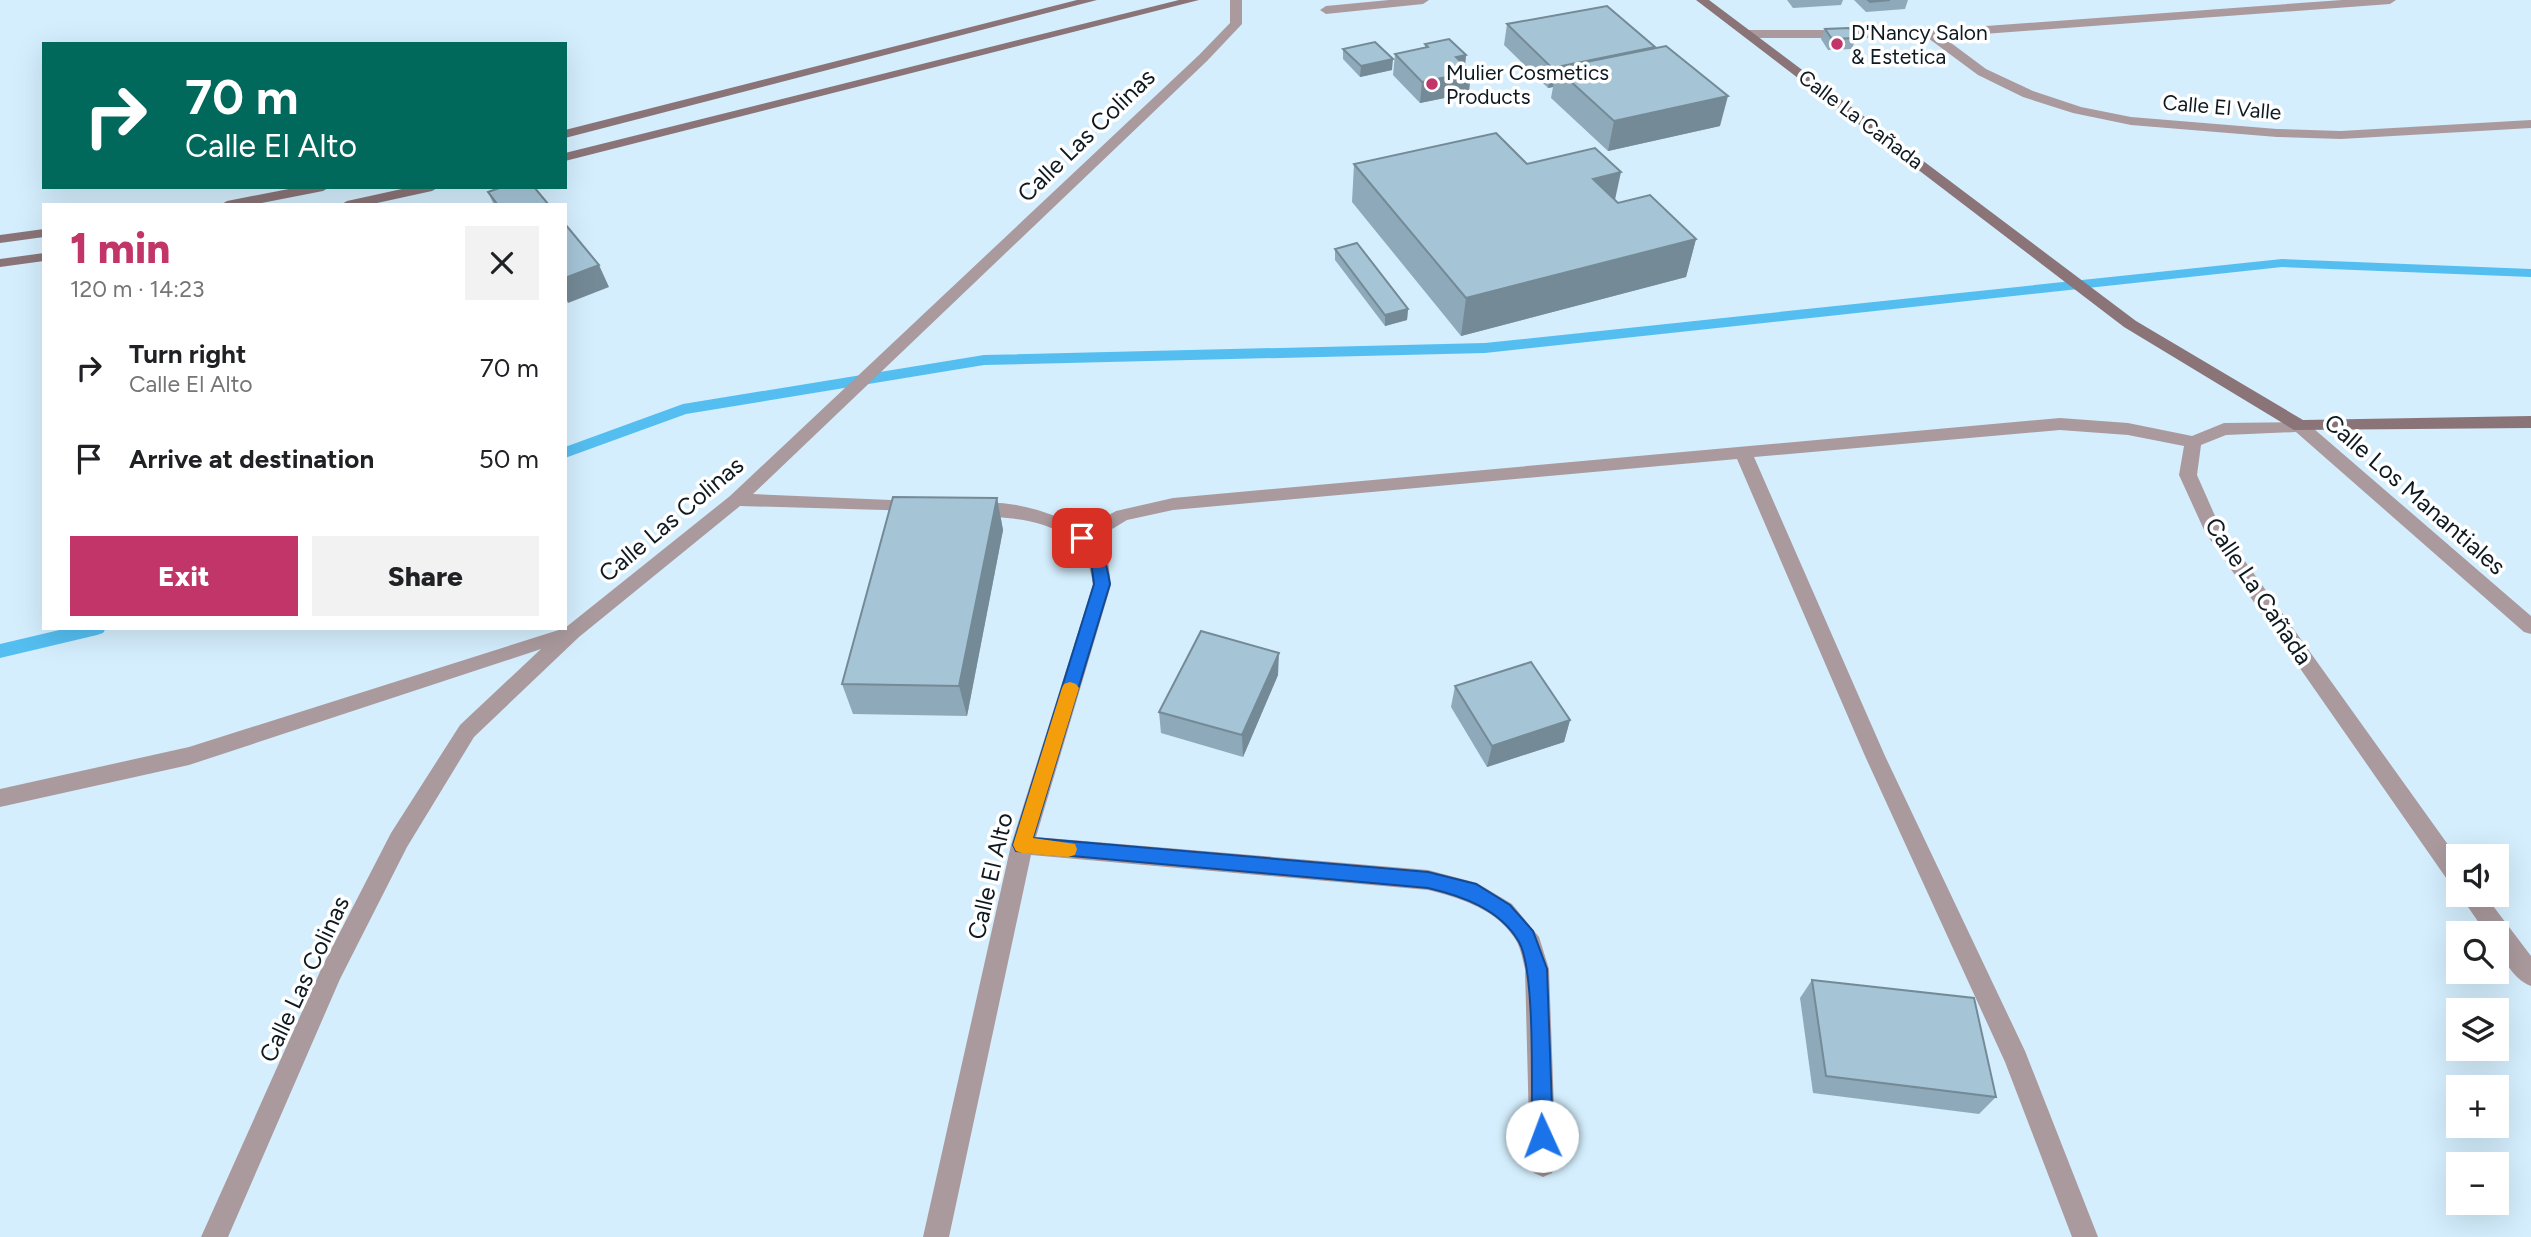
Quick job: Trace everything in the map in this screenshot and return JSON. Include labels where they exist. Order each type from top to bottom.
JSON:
[{"type":"main road","points":[[567,133],[1091,0]]},
{"type":"main road","points":[[567,156],[1193,0]]},
{"type":"main road","name":"Calle La Cañada","points":[[1702,0],[2130,324],[2300,426]]},
{"type":"main road","points":[[238,203],[312,189]]},
{"type":"main road","points":[[356,203],[423,189]]},
{"type":"main road","points":[[0,239],[42,233]]},
{"type":"main road","points":[[0,263],[42,257]]},
{"type":"main road","points":[[2300,426],[2531,422]]},
{"type":"street","name":"Calle Las Colinas","points":[[214,1237],[331,973],[399,840],[467,731],[572,632],[736,500],[1203,58],[1236,23],[1236,0]]},
{"type":"street","points":[[1326,10],[1423,0]]},
{"type":"street","points":[[1747,34],[1931,34],[2390,0]]},
{"type":"street","name":"Calle El Valle","points":[[1931,34],[1982,72],[2028,94],[2078,110],[2131,121],[2277,133],[2341,135],[2531,124]]},
{"type":"street","points":[[956,508],[1011,510],[1050,520],[1082,538],[1122,515],[1173,504],[2060,424],[2128,429],[2193,442],[2224,429],[2300,426]]},
{"type":"street","name":"Calle Los Manantiales","points":[[2300,426],[2531,627]]},
{"type":"street","name":"Calle La Cañada","points":[[2193,442],[2188,475],[2211,527],[2446,860]]},
{"type":"street","points":[[1743,452],[1875,757],[2016,1059],[2085,1237]]},
{"type":"street","points":[[736,500],[929,507]]},
{"type":"street","name":"Calle El Alto","points":[[936,1237],[1022,845],[1102,584],[1099,560],[1082,538]]},
{"type":"street","points":[[0,798],[189,756],[572,632]]},
{"type":"street","points":[[1022,845],[1428,880],[1469,890],[1504,911],[1527,937],[1537,969],[1543,1164]]},
{"type":"street","points":[[2480,907],[2531,975]]},
{"type":"building","points":[[1607,6],[1655,47],[1552,68],[1507,24]]},
{"type":"building","points":[[1849,28],[1856,38],[1832,39],[1825,29]]},
{"type":"building","points":[[1449,39],[1466,55],[1456,57],[1471,72],[1422,82],[1395,54],[1428,47],[1425,44]]},
{"type":"building","points":[[1375,42],[1393,59],[1361,66],[1343,49]]},
{"type":"building","points":[[1666,46],[1728,96],[1614,121],[1556,68]]},
{"type":"building","points":[[1496,133],[1527,164],[1595,148],[1621,172],[1593,179],[1618,203],[1650,195],[1696,239],[1466,298],[1354,164]]},
{"type":"building","points":[[496,189],[536,189],[547,203],[496,203],[488,192]]},
{"type":"building","points":[[567,226],[599,265],[567,277]]},
{"type":"building","points":[[1357,243],[1408,309],[1385,315],[1335,249]]},
{"type":"building","points":[[893,497],[997,498],[959,686],[842,684]]},
{"type":"building","points":[[1201,631],[1279,653],[1242,735],[1159,712]]},
{"type":"building","points":[[1531,662],[1570,720],[1492,746],[1455,686]]},
{"type":"building","points":[[1812,980],[1974,998],[1996,1097],[1826,1076]]},
{"type":"waterway","points":[[567,452],[683,409],[984,360],[1485,348],[2282,263],[2531,273]]},
{"type":"waterway","points":[[0,651],[89,630]]},
{"type":"slow traffic","points":[[1068,849],[1022,845],[1070,688]]},
{"type":"place","name":"D'Nancy Salon & Estetica","points":[[1837,44]]},
{"type":"place","name":"Mulier Cosmetics Products","points":[[1432,84]]},
{"type":"route","points":[[1082,538],[1099,560],[1102,584],[1022,845],[1428,880],[1469,890],[1504,911],[1527,937],[1537,969],[1542,1136]]}]
